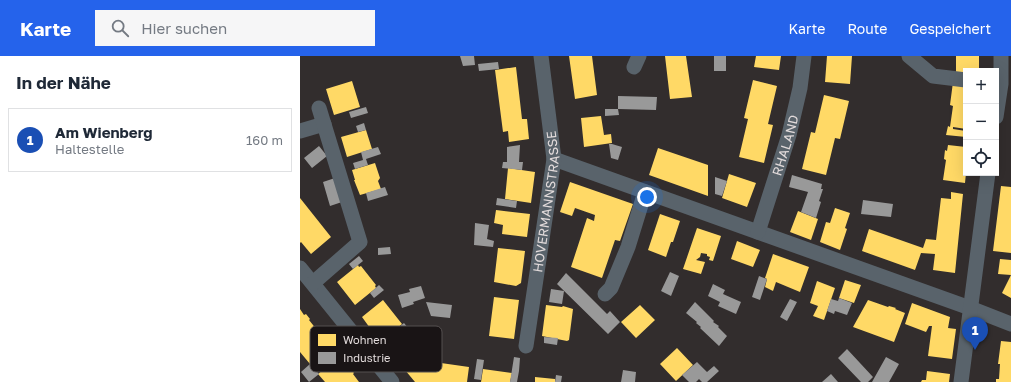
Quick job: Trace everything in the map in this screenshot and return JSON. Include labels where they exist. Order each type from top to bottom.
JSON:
[{"type":"street","name":"HOVERMANNSTRASSE","points":[[526,346],[554,159],[541,56]]},
{"type":"street","name":"RHALAND","points":[[758,232],[789,135],[800,88],[804,56]]},
{"type":"street","points":[[909,56],[933,76],[963,80]]},
{"type":"street","points":[[999,75],[1001,56]]},
{"type":"street","points":[[313,283],[360,242],[319,108]]},
{"type":"street","points":[[300,131],[324,124]]},
{"type":"street","points":[[554,159],[1011,324]]},
{"type":"street","points":[[961,382],[988,176]]},
{"type":"street","points":[[605,294],[611,288],[628,247],[645,192]]},
{"type":"street","points":[[300,268],[347,326]]},
{"type":"street","points":[[384,372],[392,382]]},
{"type":"building: Wohnen","points":[[569,56],[592,56],[597,95],[575,99]]},
{"type":"building: Wohnen","points":[[665,56],[686,56],[692,97],[670,99]]},
{"type":"building: Wohnen","points":[[756,56],[781,56],[779,70],[754,67]]},
{"type":"building: Wohnen","points":[[827,56],[852,56],[850,84],[825,82]]},
{"type":"building: Wohnen","points":[[956,56],[979,56],[979,68],[963,68],[963,75],[956,75]]},
{"type":"building: Wohnen","points":[[516,67],[522,119],[527,119],[529,139],[509,142],[508,131],[503,132],[495,70]]},
{"type":"building: Wohnen","points":[[753,80],[777,86],[768,124],[773,125],[764,163],[739,157],[748,119],[744,118]]},
{"type":"building: Wohnen","points":[[352,81],[360,107],[334,115],[326,89]]},
{"type":"building: Wohnen","points":[[953,82],[963,83],[963,129],[953,127],[953,129],[963,131],[963,137],[946,135],[948,126],[950,127],[953,106],[950,105]]},
{"type":"building: Wohnen","points":[[824,95],[849,101],[840,139],[835,138],[826,175],[802,169],[811,132],[815,133]]},
{"type":"building: Wohnen","points":[[601,116],[604,135],[611,134],[612,143],[584,147],[581,118]]},
{"type":"building: Wohnen","points":[[366,130],[372,149],[347,157],[341,137]]},
{"type":"building: Wohnen","points":[[948,145],[963,147],[963,176],[966,176],[965,183],[943,180],[946,160],[944,159],[945,150],[947,151]]},
{"type":"building: Wohnen","points":[[658,148],[708,165],[708,196],[649,175]]},
{"type":"building: Wohnen","points":[[375,163],[380,178],[378,181],[381,189],[360,195],[352,170]]},
{"type":"building: Wohnen","points":[[508,168],[535,172],[531,203],[505,199]]},
{"type":"building: Wohnen","points":[[729,174],[756,183],[747,207],[722,198]]},
{"type":"building: Wohnen","points":[[570,182],[633,204],[620,241],[615,240],[602,278],[571,267],[587,218],[594,221],[595,215],[575,208],[572,216],[560,212]]},
{"type":"building: Wohnen","points":[[1001,186],[1011,187],[1011,253],[993,251]]},
{"type":"building: Wohnen","points":[[951,192],[963,194],[955,273],[933,270],[935,254],[921,253],[915,270],[862,251],[869,229],[923,248],[926,239],[936,240],[941,198],[951,199]]},
{"type":"building: Wohnen","points":[[300,198],[331,237],[311,254],[301,242],[300,243]]},
{"type":"building: Wohnen","points":[[835,208],[850,213],[845,228],[847,229],[840,250],[820,242],[826,222],[830,223]]},
{"type":"building: Wohnen","points":[[496,210],[530,214],[527,237],[502,234],[503,225],[494,223]]},
{"type":"building: Wohnen","points":[[798,211],[818,219],[811,240],[790,232]]},
{"type":"building: Wohnen","points":[[660,214],[680,221],[666,257],[648,250]]},
{"type":"building: Wohnen","points":[[697,228],[721,236],[713,261],[709,260],[710,257],[707,256],[707,254],[701,253],[700,257],[696,260],[705,262],[701,274],[683,269]]},
{"type":"building: Wohnen","points":[[737,241],[760,250],[753,267],[731,259]]},
{"type":"building: Wohnen","points":[[498,248],[525,251],[521,283],[516,286],[494,282]]},
{"type":"building: Wohnen","points":[[773,254],[809,267],[800,292],[776,282],[773,291],[765,287],[767,279],[765,278]]},
{"type":"building: Wohnen","points":[[1000,259],[1011,260],[1011,275],[998,274]]},
{"type":"building: Wohnen","points":[[358,265],[359,267],[361,266],[376,285],[376,288],[355,305],[337,282]]},
{"type":"building: Wohnen","points":[[1011,275],[1011,298],[1002,293]]},
{"type":"building: Wohnen","points":[[845,280],[861,285],[854,303],[839,298]]},
{"type":"building: Wohnen","points":[[817,281],[835,288],[824,320],[813,316],[818,306],[810,303]]},
{"type":"building: Wohnen","points":[[494,297],[519,300],[514,339],[489,336]]},
{"type":"building: Wohnen","points":[[383,300],[402,324],[400,326],[368,326],[362,317]]},
{"type":"building: Wohnen","points":[[868,300],[888,307],[896,308],[895,309],[905,313],[894,342],[853,327]]},
{"type":"building: Wohnen","points":[[912,303],[950,317],[948,328],[956,329],[952,359],[928,356],[932,326],[929,326],[926,332],[905,324]]},
{"type":"building: Wohnen","points":[[546,305],[563,306],[573,309],[569,340],[567,341],[542,336]]},
{"type":"building: Wohnen","points":[[640,305],[655,320],[636,338],[621,322]]},
{"type":"building: Wohnen","points":[[300,309],[304,315],[306,314],[314,326],[310,326],[310,364],[300,352]]},
{"type":"building: Wohnen","points":[[1001,341],[1011,342],[1011,382],[996,382],[996,379],[999,379],[1000,364],[998,364]]},
{"type":"building: Wohnen","points":[[677,348],[693,365],[676,381],[660,364]]},
{"type":"building: Wohnen","points":[[442,363],[469,367],[467,382],[415,382],[407,372],[442,372]]},
{"type":"building: Wohnen","points":[[483,369],[512,373],[510,382],[481,382]]},
{"type":"building: Wohnen","points":[[927,371],[950,374],[949,382],[921,382],[922,380],[926,380]]},
{"type":"building: Wohnen","points":[[320,372],[353,372],[359,382],[325,382],[318,374]]},
{"type":"building: Wohnen","points":[[535,377],[555,379],[555,382],[535,382]]},
{"type":"building: Industrie","points":[[460,56],[474,56],[475,65],[463,66]]},
{"type":"building: Industrie","points":[[714,56],[726,56],[726,71],[714,71]]},
{"type":"building: Industrie","points":[[498,62],[499,69],[479,71],[478,64]]},
{"type":"building: Industrie","points":[[618,96],[657,97],[656,110],[618,109]]},
{"type":"building: Industrie","points":[[366,107],[368,113],[351,118],[349,112]]},
{"type":"building: Industrie","points":[[605,109],[618,109],[619,115],[605,116]]},
{"type":"building: Industrie","points":[[364,123],[366,130],[358,132],[356,126]]},
{"type":"building: Industrie","points":[[609,144],[622,147],[618,160],[611,158]]},
{"type":"building: Industrie","points":[[520,145],[519,162],[523,162],[522,170],[502,168],[503,162],[507,162],[507,147]]},
{"type":"building: Industrie","points":[[319,146],[327,156],[312,168],[304,158]]},
{"type":"building: Industrie","points":[[378,147],[381,154],[366,159],[368,165],[355,169],[353,163],[363,160],[361,152]]},
{"type":"building: Industrie","points":[[792,175],[822,184],[821,189],[823,189],[819,201],[821,202],[816,218],[801,212],[808,192],[789,187]]},
{"type":"building: Industrie","points":[[715,177],[727,181],[722,196],[715,194]]},
{"type":"building: Industrie","points":[[335,178],[342,202],[330,206],[323,182]]},
{"type":"building: Industrie","points":[[385,187],[388,195],[368,201],[366,193]]},
{"type":"building: Industrie","points":[[497,198],[517,201],[516,208],[496,205]]},
{"type":"building: Industrie","points":[[863,200],[893,204],[891,217],[861,214]]},
{"type":"building: Industrie","points":[[475,223],[489,225],[487,239],[494,241],[493,247],[474,245]]},
{"type":"building: Industrie","points":[[390,247],[391,254],[378,255],[378,248]]},
{"type":"building: Industrie","points":[[359,256],[363,261],[353,269],[349,264]]},
{"type":"building: Industrie","points":[[670,272],[679,276],[671,296],[661,291]]},
{"type":"building: Industrie","points":[[566,273],[607,314],[610,311],[620,322],[608,334],[557,284]]},
{"type":"building: Industrie","points":[[759,276],[767,279],[760,300],[752,297]]},
{"type":"building: Industrie","points":[[713,284],[725,290],[723,294],[741,302],[736,314],[718,306],[720,302],[708,296]]},
{"type":"building: Industrie","points":[[379,285],[384,290],[374,298],[370,293]]},
{"type":"building: Industrie","points":[[421,286],[425,298],[402,308],[398,295],[410,292],[409,289]]},
{"type":"building: Industrie","points":[[551,289],[564,291],[562,304],[549,302]]},
{"type":"building: Industrie","points":[[839,298],[852,303],[847,315],[835,311],[834,314],[827,311],[831,299],[838,301]]},
{"type":"building: Industrie","points":[[790,299],[797,302],[787,321],[780,317]]},
{"type":"building: Industrie","points":[[426,302],[452,305],[450,318],[431,316]]},
{"type":"building: Industrie","points":[[695,302],[727,336],[719,346],[700,328],[701,327],[696,323],[697,322],[686,313]]},
{"type":"building: Industrie","points":[[544,337],[558,338],[557,345],[544,343]]},
{"type":"building: Industrie","points":[[847,349],[873,377],[868,382],[861,382],[838,358]]},
{"type":"building: Industrie","points":[[514,357],[520,358],[519,371],[517,382],[510,382]]},
{"type":"building: Industrie","points":[[886,357],[899,364],[889,382],[872,382]]},
{"type":"building: Industrie","points":[[477,359],[484,360],[481,380],[474,379]]},
{"type":"building: Industrie","points":[[697,362],[707,372],[714,366],[719,371],[707,382],[702,382],[699,379],[696,382],[689,382],[682,375]]},
{"type":"building: Industrie","points":[[310,364],[310,372],[317,372],[319,374],[309,382],[301,372]]},
{"type":"building: Industrie","points":[[623,370],[636,372],[635,382],[621,382]]},
{"type":"building: Industrie","points":[[831,374],[838,382],[822,382]]},
{"type":"building: Industrie","points":[[556,375],[562,376],[561,382],[555,382]]},
{"type":"place","name":"Am Wienberg","points":[[975,350]]}]
